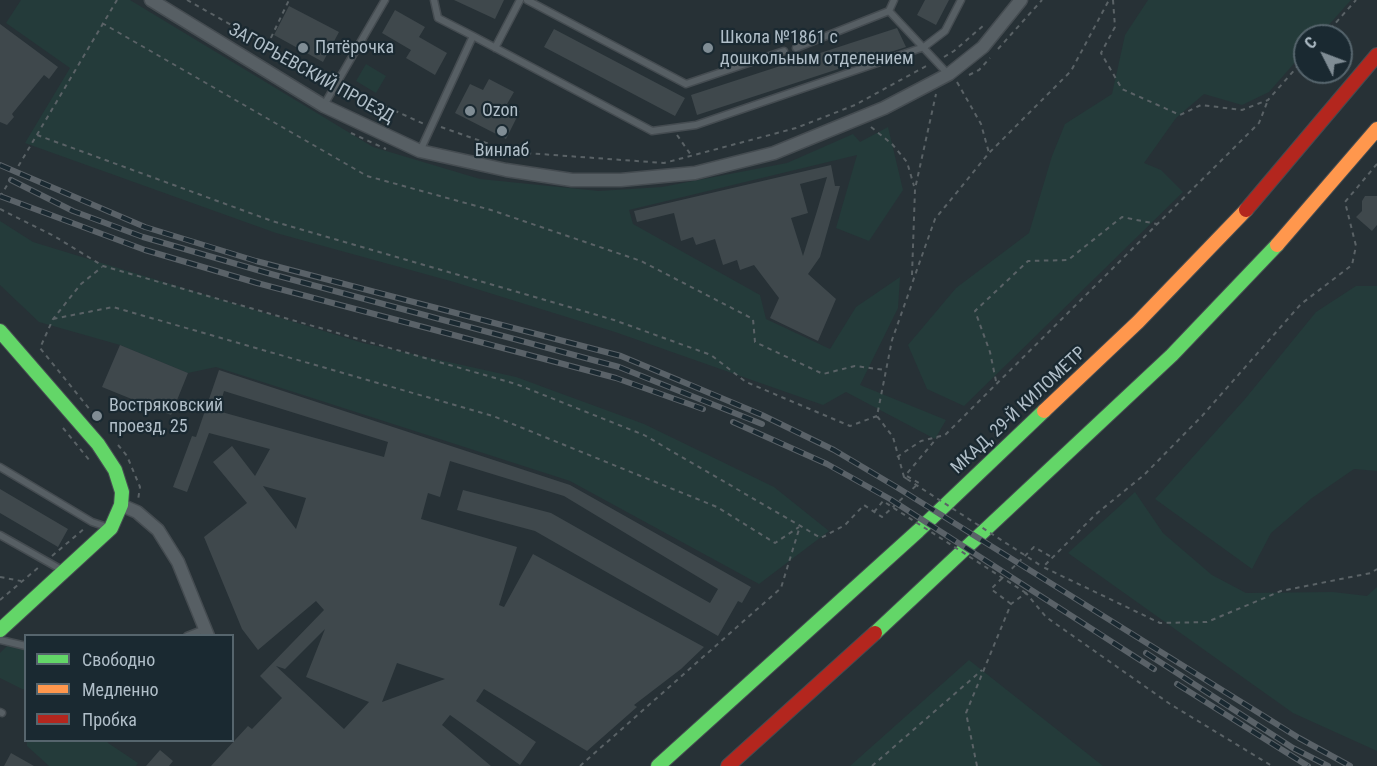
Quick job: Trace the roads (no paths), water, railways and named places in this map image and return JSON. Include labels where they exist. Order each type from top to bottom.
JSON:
[{"type":"main road","name":"МКАД, 29-Й КИЛОМЕТР","points":[[658,766],[918,531],[1138,322],[1251,204],[1377,55]]},
{"type":"main road","points":[[728,766],[950,566],[1172,355],[1278,244],[1377,129]]},
{"type":"main road","points":[[0,331],[98,444],[119,480],[121,505],[111,528],[0,630]]},
{"type":"street","name":"ЗАГОРЬЕВСКИЙ ПРОЕЗД","points":[[151,0],[324,106],[420,151],[506,170],[572,180],[621,180],[695,173],[774,153],[820,136],[884,108],[949,74],[983,47],[1021,0]]},
{"type":"street","points":[[121,505],[137,512],[158,530],[178,562],[207,632]]},
{"type":"lane","points":[[324,106],[385,0]]},
{"type":"lane","points":[[434,0],[438,18],[652,131],[696,125],[924,48],[945,31],[961,0]]},
{"type":"lane","points":[[495,48],[520,0]]},
{"type":"lane","points":[[527,0],[686,84],[784,51]]},
{"type":"lane","points":[[796,48],[889,11],[894,0]]},
{"type":"lane","points":[[889,11],[949,74]]},
{"type":"lane","points":[[420,151],[473,36]]},
{"type":"lane","points":[[0,467],[92,522],[111,528]]},
{"type":"lane","points":[[0,535],[65,572]]},
{"type":"lane","points":[[0,640],[24,646]]},
{"type":"railway","points":[[0,165],[145,227],[256,261],[621,356],[762,415],[834,450],[898,488],[1299,738],[1350,766]]},
{"type":"railway","points":[[11,180],[73,211],[143,237],[271,274],[619,367],[762,424]]},
{"type":"railway","points":[[0,196],[145,250],[257,283],[616,378],[703,409]]},
{"type":"railway","points":[[733,422],[827,464],[890,499],[1154,669]]},
{"type":"railway","points":[[1146,653],[1293,748],[1328,766]]},
{"type":"railway","points":[[1177,684],[1308,766]]},
{"type":"place","name":"Пятёрочка","points":[[303,48]]},
{"type":"place","name":"Школа №1861 с дошкольным отделением","points":[[708,48]]},
{"type":"place","name":"Ozon","points":[[470,111]]},
{"type":"place","name":"Винлаб","points":[[502,131]]},
{"type":"place","name":"Востряковский проезд, 25","points":[[97,416]]}]
